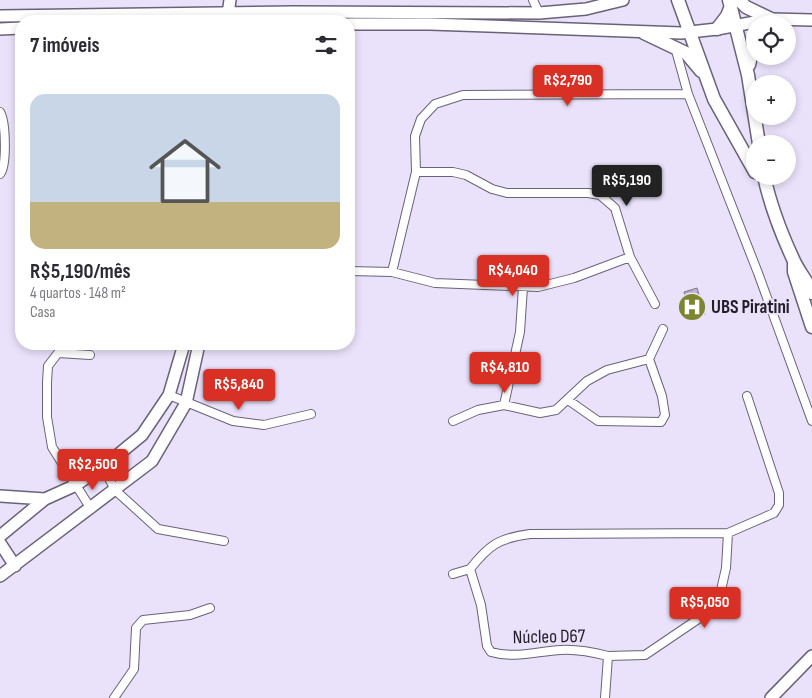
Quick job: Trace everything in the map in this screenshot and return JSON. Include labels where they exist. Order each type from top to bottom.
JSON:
[{"type":"main road","points":[[228,15],[230,0]]},
{"type":"main road","points":[[355,15],[539,13],[586,9],[623,0]]},
{"type":"main road","points":[[678,0],[692,32],[714,99]]},
{"type":"main road","points":[[717,29],[727,16],[733,2]]},
{"type":"main road","points":[[733,2],[746,7],[758,15]]},
{"type":"main road","points":[[733,2],[748,75]]},
{"type":"main road","points":[[586,9],[590,29]]},
{"type":"main road","points":[[0,16],[15,16]]},
{"type":"main road","points":[[796,21],[812,20]]},
{"type":"main road","points":[[355,24],[430,24],[590,29],[644,33],[692,32],[746,24]]},
{"type":"main road","points":[[0,29],[15,28]]},
{"type":"main road","points":[[644,33],[686,53],[700,69],[714,99],[746,156]]},
{"type":"main road","points":[[748,75],[750,65]]},
{"type":"main road","points":[[763,185],[794,261],[804,274],[812,293]]},
{"type":"main road","points":[[766,185],[768,194]]},
{"type":"main road","points":[[794,261],[794,272],[812,327]]},
{"type":"main road","points":[[0,536],[45,499],[76,485],[103,467],[142,435],[169,395],[182,350]]},
{"type":"main road","points":[[0,576],[152,461],[186,403],[198,350]]},
{"type":"main road","points":[[0,496],[45,499]]},
{"type":"main road","points":[[0,544],[15,566]]},
{"type":"main road","points":[[771,698],[812,656]]},
{"type":"street","points":[[533,0],[539,13]]},
{"type":"street","points":[[675,47],[688,94],[755,264],[812,421]]},
{"type":"street","points":[[392,272],[416,172],[414,136],[421,119],[435,104],[446,98],[463,95],[688,94]]},
{"type":"street","points":[[0,112],[4,122],[5,164],[0,174]]},
{"type":"street","points":[[416,172],[453,172],[466,175],[492,190],[507,193],[600,195],[610,201],[615,208],[630,257],[655,304]]},
{"type":"street","points":[[355,271],[392,272],[435,283],[524,287],[555,284],[630,257]]},
{"type":"street","points":[[504,405],[520,332],[524,287]]},
{"type":"street","points":[[568,400],[598,422],[661,422],[665,415],[662,396],[648,359],[663,329]]},
{"type":"street","points":[[90,355],[58,354],[48,366],[47,417],[52,447],[91,509]]},
{"type":"street","points":[[453,421],[478,410],[504,405],[540,413],[556,410],[587,381],[607,370],[648,359]]},
{"type":"street","points":[[169,395],[233,421],[264,425],[311,414]]},
{"type":"street","points":[[453,574],[470,570],[493,544],[509,537],[530,534],[728,533],[774,512],[780,505],[779,493],[748,396]]},
{"type":"street","points":[[103,467],[115,490],[158,528],[224,541]]},
{"type":"street","points":[[608,656],[645,654],[710,611],[719,599],[726,568],[728,533]]},
{"type":"street","name":"Núcleo D67","points":[[470,570],[481,605],[487,646],[491,652],[534,654],[575,650],[591,651],[608,656],[605,698]]},
{"type":"street","points":[[114,698],[134,669],[136,628],[138,624],[143,620],[190,615],[210,608]]},
{"type":"building","name":"UBS Piratini","points":[[697,288],[705,314],[690,319],[689,314],[684,315],[680,300],[686,299],[684,292]]},
{"type":"place","name":"UBS Piratini","points":[[692,307]]}]
